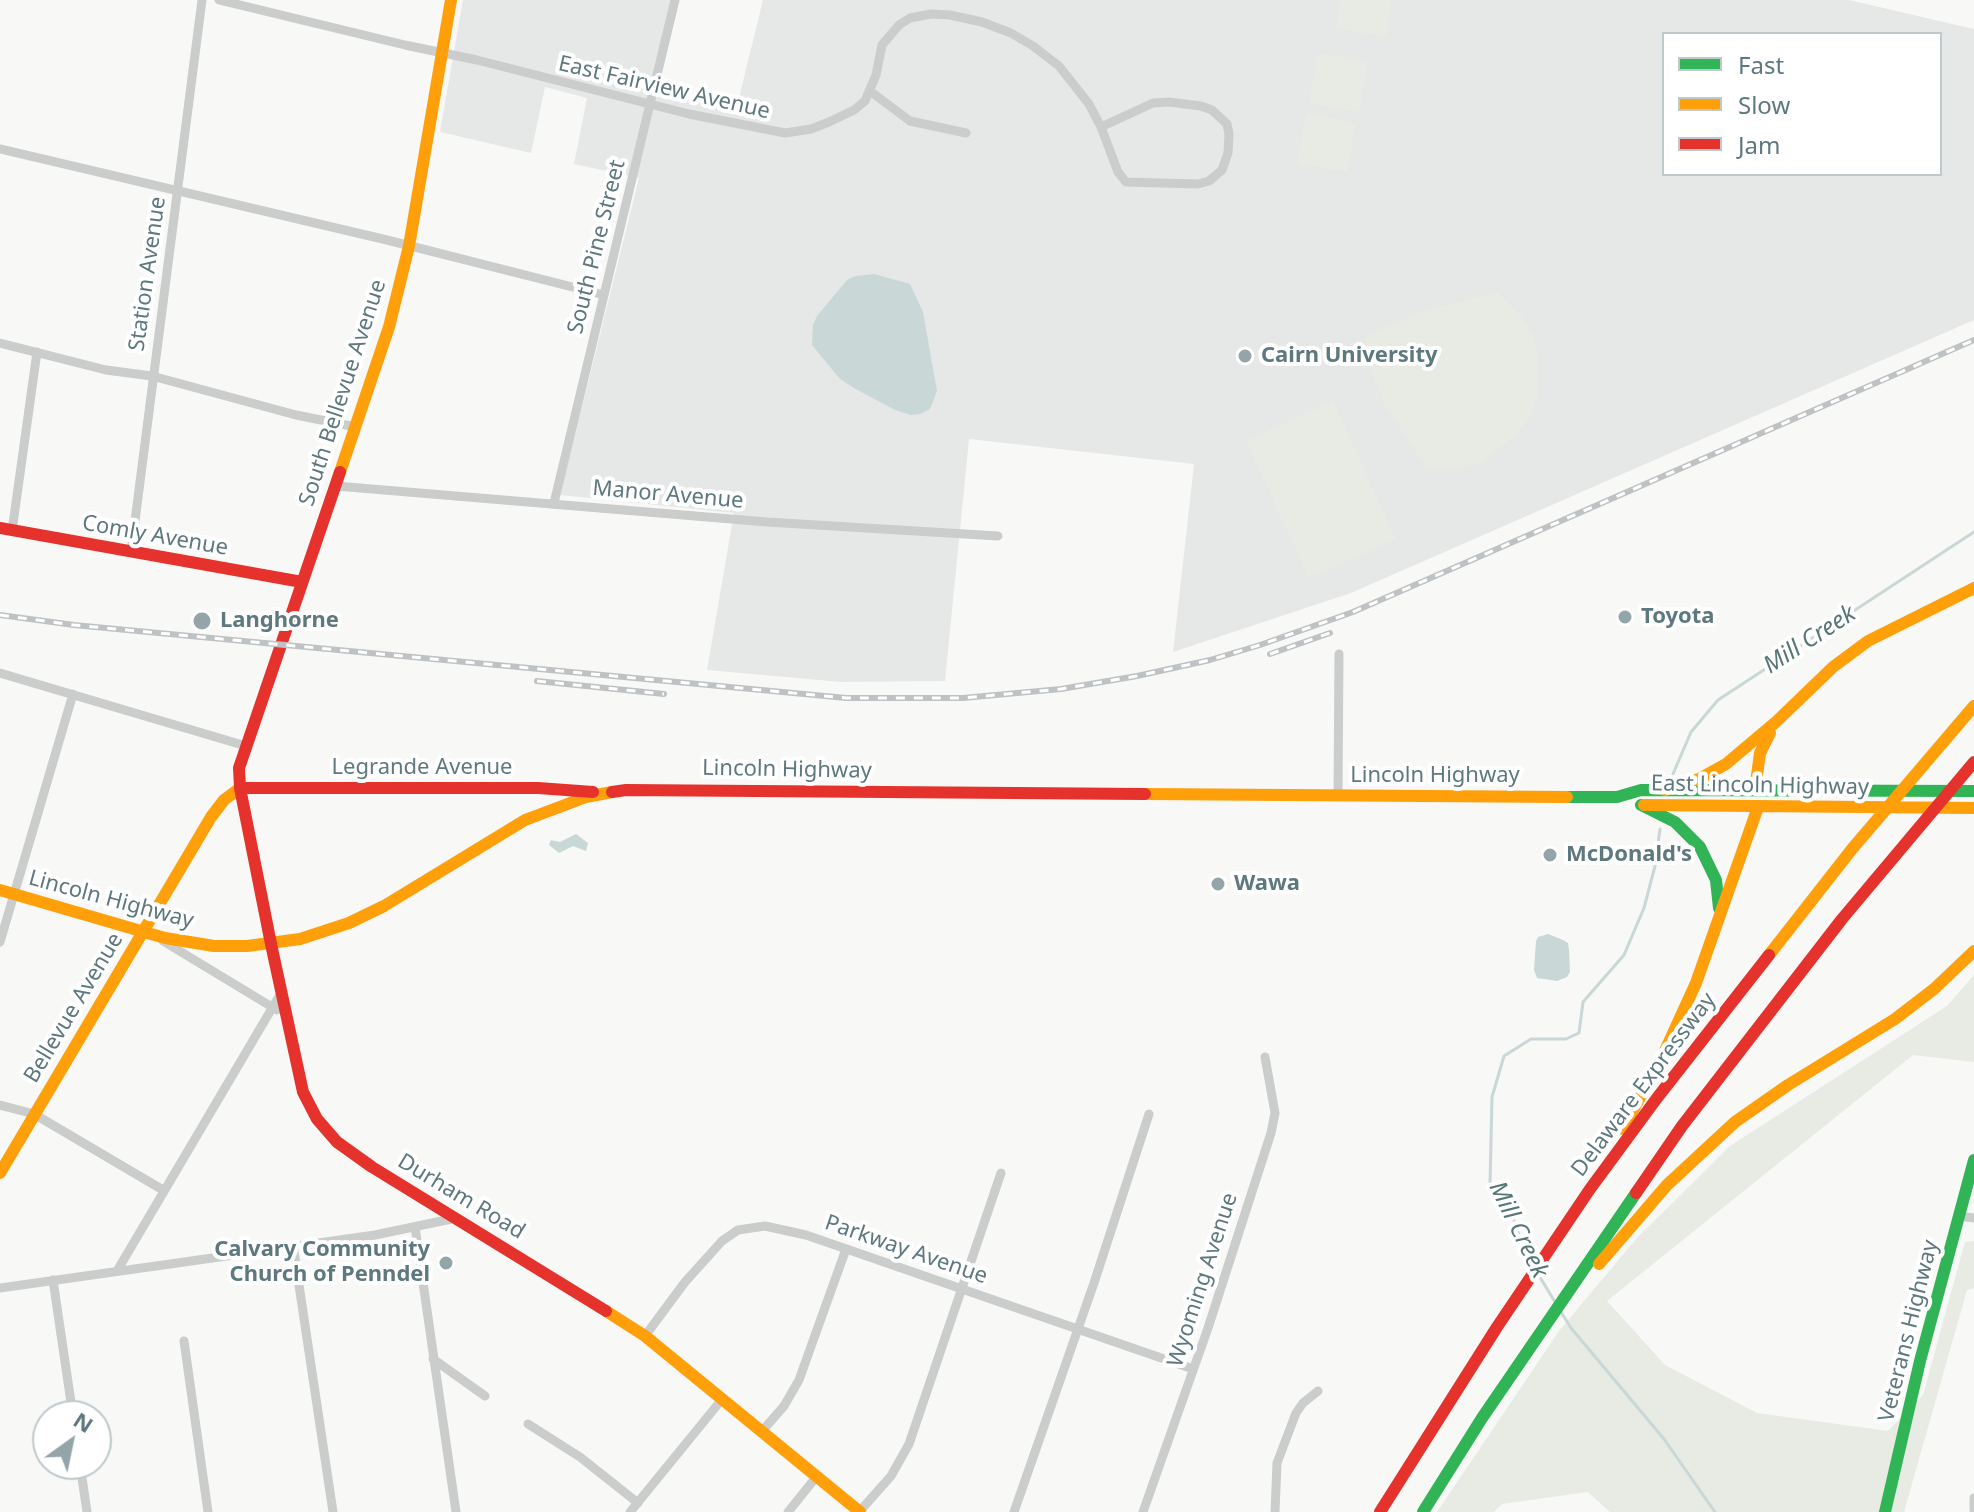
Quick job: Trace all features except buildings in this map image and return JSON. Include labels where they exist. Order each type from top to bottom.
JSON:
[{"type":"main road","name":"South Bellevue Avenue","points":[[240,788],[239,768],[246,746],[389,327],[409,246],[451,0]]},
{"type":"main road","name":"Comly Avenue","points":[[6,530],[302,582]]},
{"type":"main road","points":[[1665,790],[1712,773],[1738,755],[1850,654],[1910,618],[1974,588]]},
{"type":"main road","name":"Delaware Expressway","points":[[1380,1512],[1590,1189],[1779,939],[1974,706]]},
{"type":"main road","points":[[1590,1189],[1664,1053],[1696,983],[1758,807],[1755,790],[1760,753],[1777,721]]},
{"type":"main road","points":[[1569,1296],[1703,1097],[1842,919],[1974,762]]},
{"type":"main road","name":"Legrande Avenue","points":[[240,788],[538,788],[605,793]]},
{"type":"main road","name":"Bellevue Avenue","points":[[0,1173],[148,934],[211,817],[224,800],[240,788]]},
{"type":"main road","name":"Durham Road","points":[[240,788],[303,1092],[326,1131],[360,1159],[603,1307],[645,1336],[860,1512]]},
{"type":"main road","name":"Lincoln Highway","points":[[0,890],[148,934],[214,946],[271,944],[308,937],[349,923],[384,906],[525,820],[566,803],[605,793],[668,789],[1617,797]]},
{"type":"main road","name":"East Lincoln Highway","points":[[1617,797],[1641,790],[1974,791]]},
{"type":"main road","name":"East Lincoln Highway","points":[[1617,797],[1641,805],[1972,808]]},
{"type":"main road","points":[[1641,805],[1675,822],[1700,847],[1716,880],[1718,921]]},
{"type":"main road","points":[[1423,1512],[1529,1348],[1644,1209],[1713,1141],[1770,1097],[1895,1019],[1934,989],[1974,951]]},
{"type":"main road","name":"Veterans Highway","points":[[1885,1512],[1920,1361],[1974,1160]]},
{"type":"street","name":"Station Avenue","points":[[131,552],[202,0]]},
{"type":"street","name":"East Fairview Avenue","points":[[219,0],[651,104],[785,133],[811,129],[841,116],[865,101],[870,91]]},
{"type":"street","name":"South Pine Street","points":[[554,503],[675,0]]},
{"type":"street","points":[[966,133],[910,121],[870,91],[882,45],[890,33],[910,18],[931,14],[950,15],[982,22],[1033,46],[1071,80],[1089,104],[1122,180],[1198,184],[1209,181],[1224,166],[1229,144],[1227,124],[1212,110],[1169,102],[1153,103],[1101,127]]},
{"type":"street","points":[[0,149],[604,295]]},
{"type":"street","points":[[0,343],[106,370],[152,376],[356,427]]},
{"type":"street","points":[[6,530],[37,352]]},
{"type":"street","name":"Manor Avenue","points":[[336,486],[767,522],[998,536]]},
{"type":"street","points":[[1338,796],[1339,654]]},
{"type":"street","points":[[0,673],[246,746]]},
{"type":"street","points":[[0,942],[73,694]]},
{"type":"street","points":[[148,934],[285,1016]]},
{"type":"street","points":[[117,1271],[281,993]]},
{"type":"street","name":"Wyoming Avenue","points":[[1143,1512],[1274,1123],[1265,1057]]},
{"type":"street","points":[[0,1105],[34,1114],[163,1190]]},
{"type":"street","points":[[1014,1512],[1149,1114]]},
{"type":"street","points":[[860,1512],[891,1476],[909,1444],[1001,1173]]},
{"type":"street","points":[[1959,1216],[1974,1218]]},
{"type":"street","points":[[0,1288],[415,1227],[456,1218]]},
{"type":"street","name":"Parkway Avenue","points":[[645,1336],[715,1248],[738,1230],[754,1226],[785,1229],[1193,1369]]},
{"type":"street","points":[[415,1227],[456,1512]]},
{"type":"street","points":[[293,1245],[333,1512]]},
{"type":"street","points":[[763,1430],[784,1406],[799,1380],[846,1249]]},
{"type":"street","points":[[53,1280],[71,1400]]},
{"type":"street","points":[[184,1341],[208,1512]]},
{"type":"street","points":[[433,1359],[485,1396]]},
{"type":"street","points":[[1275,1512],[1277,1463],[1296,1413],[1318,1391]]},
{"type":"street","points":[[630,1512],[723,1398]]},
{"type":"street","points":[[528,1424],[580,1457],[638,1503]]},
{"type":"street","points":[[788,1512],[817,1476]]},
{"type":"street","points":[[82,1480],[87,1512]]},
{"type":"street","points":[[1974,1498],[1974,1510]]},
{"type":"shaded area","name":"Cairn University","points":[[463,0],[672,0],[655,91],[736,110],[763,0],[1849,0],[1974,29],[1974,320],[1351,593],[1173,652],[1194,464],[969,439],[945,681],[842,682],[707,670],[734,513],[560,495],[639,178],[574,164],[587,98],[545,87],[531,153],[440,132]]},
{"type":"shaded area","points":[[1341,0],[1392,0],[1386,37],[1336,28]]},
{"type":"shaded area","points":[[1318,53],[1368,62],[1359,112],[1309,103]]},
{"type":"shaded area","points":[[1306,113],[1356,123],[1347,172],[1297,163]]},
{"type":"shaded area","points":[[874,274],[910,284],[923,312],[937,391],[930,409],[920,414],[911,415],[895,410],[854,388],[840,379],[812,345],[813,325],[817,316],[847,280]]},
{"type":"shaded area","points":[[1497,292],[1520,313],[1533,336],[1539,378],[1537,398],[1530,416],[1518,434],[1481,462],[1459,469],[1427,468],[1385,406],[1363,351],[1366,336],[1422,312]]},
{"type":"shaded area","points":[[1333,401],[1396,539],[1309,578],[1246,441]]},
{"type":"shaded area","points":[[576,834],[588,843],[586,851],[573,846],[559,853],[549,845],[551,840],[560,842]]},
{"type":"shaded area","points":[[1548,934],[1568,943],[1570,972],[1567,977],[1557,981],[1537,978],[1534,970],[1536,941],[1538,937]]},
{"type":"shaded area","points":[[1974,975],[1974,1062],[1913,1055],[1607,1301],[1665,1365],[1757,1413],[1888,1431],[1923,1395],[1965,1242],[1974,1241],[1974,1288],[1967,1290],[1904,1512],[1610,1512],[1588,1492],[1502,1504],[1494,1512],[1437,1512],[1559,1331],[1636,1239],[1730,1146],[1947,1006]]},
{"type":"waterway","name":"Mill Creek","points":[[1673,774],[1691,732],[1718,700],[1974,532]]},
{"type":"waterway","name":"Mill Creek","points":[[1532,1264],[1513,1217],[1490,1184],[1492,1097],[1504,1056],[1531,1039],[1566,1039],[1579,1033],[1583,1002],[1624,955],[1644,908],[1655,866],[1660,829]]},
{"type":"waterway","name":"Mill Creek","points":[[1538,1274],[1555,1302]]},
{"type":"waterway","name":"Mill Creek","points":[[1561,1312],[1664,1439],[1715,1512]]},
{"type":"railway","points":[[0,615],[74,625],[846,698],[963,698],[1061,689],[1210,660],[1353,612],[1974,340]]},
{"type":"railway","points":[[1270,654],[1330,633]]},
{"type":"railway","points":[[537,681],[664,694]]},
{"type":"traffic: fast","points":[[1567,797],[1617,797],[1641,790],[1974,791]]},
{"type":"traffic: fast","points":[[1641,805],[1675,822],[1700,847],[1716,880],[1719,908]]},
{"type":"traffic: fast","points":[[1885,1512],[1920,1361],[1974,1160]]},
{"type":"traffic: fast","points":[[1423,1512],[1482,1418],[1636,1193]]},
{"type":"traffic: slow","points":[[340,472],[389,327],[409,246],[451,0]]},
{"type":"traffic: slow","points":[[1665,790],[1699,779],[1726,764],[1833,667],[1868,641],[1974,588]]},
{"type":"traffic: slow","points":[[1769,955],[1852,849],[1974,706]]},
{"type":"traffic: slow","points":[[1755,790],[1760,753],[1770,733]]},
{"type":"traffic: slow","points":[[0,1173],[211,817],[224,800],[240,788]]},
{"type":"traffic: slow","points":[[0,890],[165,938],[214,946],[247,946],[300,939],[349,923],[384,906],[525,820],[586,797],[612,792]]},
{"type":"traffic: slow","points":[[1145,794],[1567,797]]},
{"type":"traffic: slow","points":[[1644,805],[1974,808]]},
{"type":"traffic: slow","points":[[1623,1129],[1664,1053],[1696,983],[1758,807]]},
{"type":"traffic: slow","points":[[1599,1264],[1667,1185],[1735,1122],[1788,1085],[1895,1019],[1934,989],[1974,951]]},
{"type":"traffic: slow","points":[[606,1311],[645,1336],[860,1512]]},
{"type":"traffic: jam","points":[[271,944],[240,788],[239,768],[340,472]]},
{"type":"traffic: jam","points":[[0,528],[302,582]]},
{"type":"traffic: jam","points":[[1636,1193],[1682,1126],[1842,919],[1974,762]]},
{"type":"traffic: jam","points":[[240,788],[538,788],[593,792]]},
{"type":"traffic: jam","points":[[612,792],[1145,794]]},
{"type":"traffic: jam","points":[[271,944],[303,1092],[317,1119],[337,1142],[372,1167],[606,1311]]},
{"type":"traffic: jam","points":[[1380,1512],[1497,1327],[1590,1189],[1769,955]]},
{"type":"place","name":"Cairn University","points":[[1245,356]]},
{"type":"place","name":"Toyota","points":[[1625,617]]},
{"type":"place","name":"Langhorne","points":[[202,621]]},
{"type":"place","name":"McDonald's","points":[[1550,855]]},
{"type":"place","name":"Wawa","points":[[1218,884]]},
{"type":"place","name":"Calvary Community Church of Penndel","points":[[446,1263]]}]
